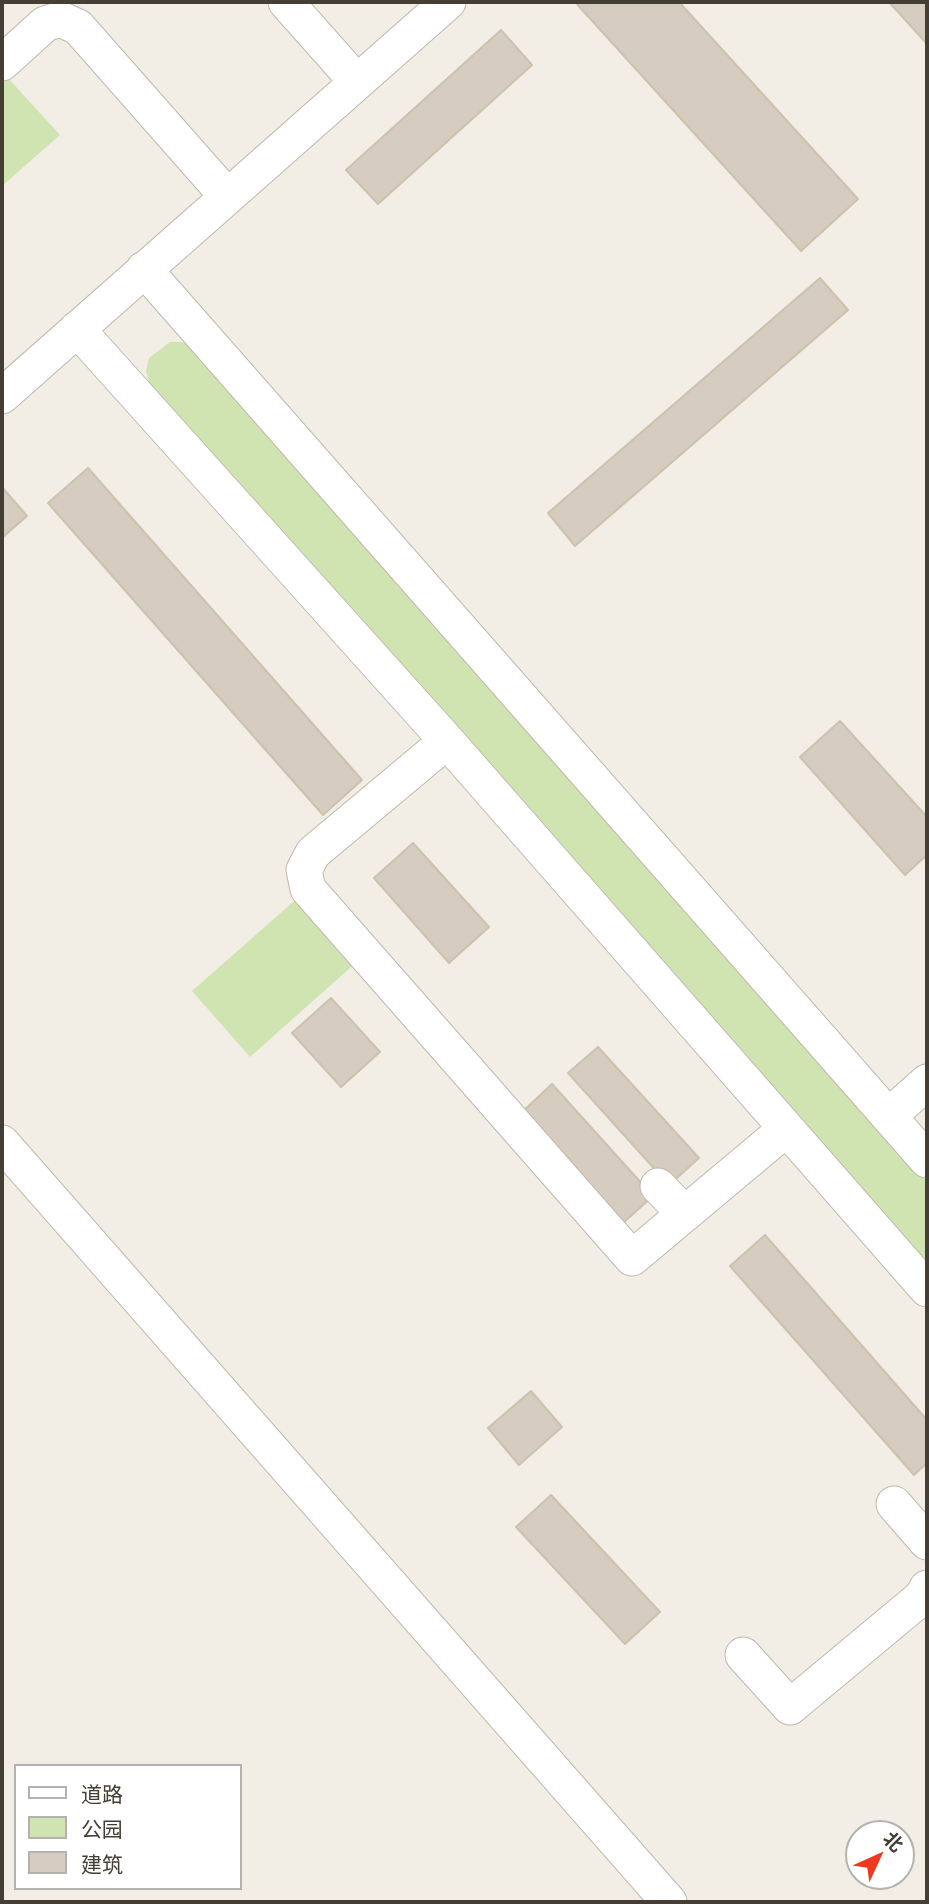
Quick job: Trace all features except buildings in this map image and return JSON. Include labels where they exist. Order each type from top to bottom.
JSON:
[{"type":"lane","points":[[286,2],[357,82]]},
{"type":"lane","points":[[2,396],[448,2]]},
{"type":"lane","points":[[2,63],[45,24],[60,19],[78,27],[227,196]]},
{"type":"lane","points":[[144,269],[927,1160]]},
{"type":"lane","points":[[77,329],[447,741],[927,1289]]},
{"type":"lane","points":[[447,741],[313,853],[304,870],[308,889],[632,1258],[786,1129]]},
{"type":"lane","points":[[889,1116],[927,1082]]},
{"type":"lane","points":[[2,1143],[669,1902]]},
{"type":"lane","points":[[658,1186],[685,1214]]},
{"type":"lane","points":[[894,1504],[927,1542]]},
{"type":"lane","points":[[743,1655],[790,1707],[922,1597],[927,1588]]},
{"type":"green space","points":[[7,77],[60,135],[2,186],[2,82]]},
{"type":"green space","points":[[170,342],[182,342],[196,349],[927,1181],[927,1268],[150,386],[146,371],[149,358]]},
{"type":"green space","points":[[301,895],[359,960],[250,1057],[192,991]]}]
